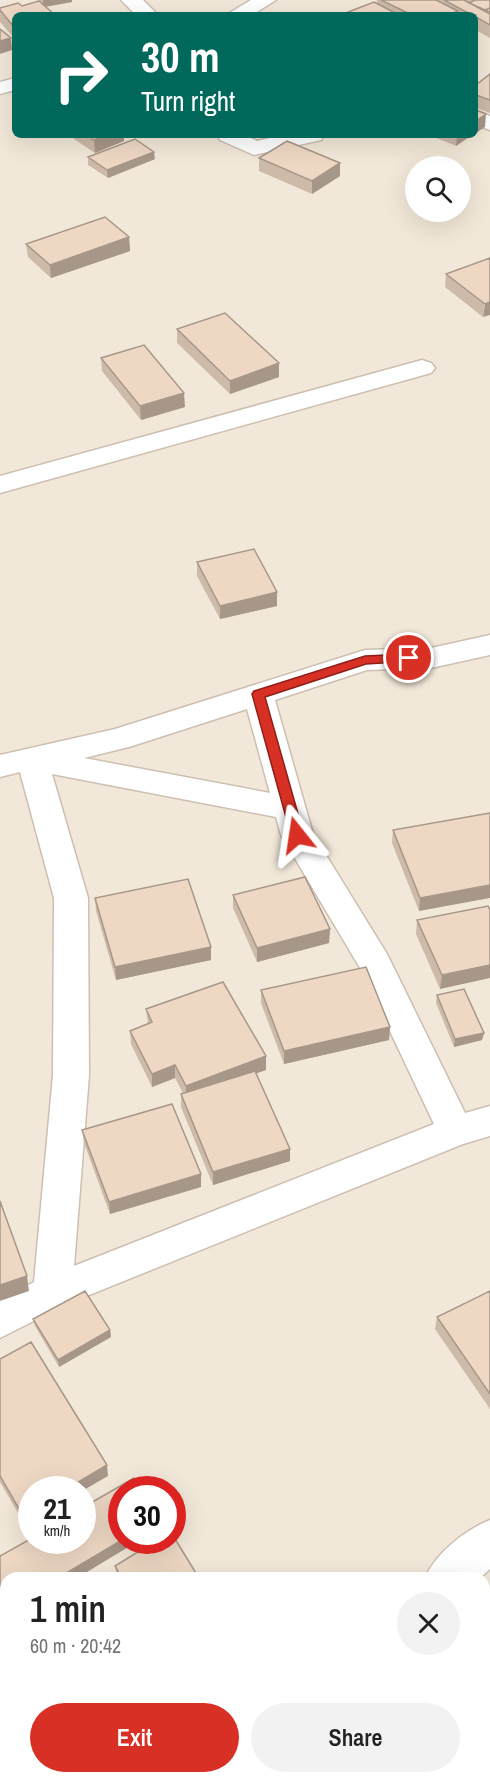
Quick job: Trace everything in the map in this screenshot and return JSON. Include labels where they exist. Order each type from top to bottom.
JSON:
[{"type":"street","points":[[131,0],[145,12]]},
{"type":"street","points":[[242,12],[266,0]]},
{"type":"street","points":[[234,138],[254,148],[299,138]]},
{"type":"street","points":[[0,485],[422,368]]},
{"type":"street","points":[[16,762],[118,740],[365,660],[431,658],[490,645]]},
{"type":"street","points":[[0,1320],[53,1292],[473,1126],[297,835],[258,694]]},
{"type":"street","points":[[16,762],[290,808]]},
{"type":"street","points":[[16,762],[71,898],[71,1075],[53,1292]]},
{"type":"street","points":[[454,1572],[490,1541]]},
{"type":"shaded area","points":[[0,0],[490,0],[490,1572],[0,1572]]},
{"type":"building","points":[[381,0],[436,0],[458,11],[455,12],[406,12]]},
{"type":"building","points":[[444,0],[464,0],[490,14],[490,25],[478,18],[478,12],[466,12]]},
{"type":"building","points":[[475,0],[490,0],[490,8],[485,10],[469,3]]},
{"type":"building","points":[[39,1],[52,12],[12,12],[12,25],[0,10],[0,8],[18,3],[22,6]]},
{"type":"building","points":[[374,2],[393,12],[348,12]]},
{"type":"building","points":[[0,29],[11,38],[0,41]]},
{"type":"building","points":[[490,74],[490,100],[478,96],[478,83]]},
{"type":"building","points":[[478,111],[486,114],[478,120]]},
{"type":"building","points":[[135,139],[154,152],[107,170],[88,157]]},
{"type":"building","points":[[287,141],[340,163],[312,181],[259,158]]},
{"type":"building","points":[[105,217],[129,237],[50,265],[26,244]]},
{"type":"building","points":[[490,258],[490,302],[485,304],[446,274]]},
{"type":"building","points":[[225,313],[279,363],[230,381],[177,329]]},
{"type":"building","points":[[144,345],[184,393],[140,406],[101,358]]},
{"type":"building","points":[[254,549],[277,592],[220,606],[197,562]]},
{"type":"building","points":[[490,813],[490,885],[420,898],[393,830]]},
{"type":"building","points":[[305,877],[330,929],[257,948],[233,895]]},
{"type":"building","points":[[188,879],[211,947],[115,967],[95,898]]},
{"type":"building","points":[[488,906],[490,910],[490,965],[442,975],[417,920]]},
{"type":"building","points":[[366,967],[390,1027],[284,1051],[261,990]]},
{"type":"building","points":[[223,982],[266,1056],[186,1086],[175,1065],[152,1074],[130,1031],[152,1022],[146,1009]]},
{"type":"building","points":[[464,989],[484,1033],[455,1039],[437,995]]},
{"type":"building","points":[[255,1071],[290,1149],[213,1172],[181,1094]]},
{"type":"building","points":[[172,1104],[201,1174],[109,1202],[82,1130]]},
{"type":"building","points":[[0,1201],[27,1276],[0,1285]]},
{"type":"building","points":[[85,1291],[110,1330],[58,1360],[33,1319]]},
{"type":"building","points":[[490,1291],[490,1394],[437,1317]]},
{"type":"building","points":[[31,1342],[107,1465],[89,1476],[18,1476],[18,1507],[0,1476],[0,1359]]},
{"type":"building","points":[[108,1493],[108,1548],[68,1572],[0,1572],[0,1556],[18,1546],[18,1554],[96,1554],[96,1500]]},
{"type":"building","points":[[134,1554],[184,1554],[195,1572],[118,1572],[115,1566]]},
{"type":"route","points":[[297,835],[258,694],[365,660],[409,658]]}]
